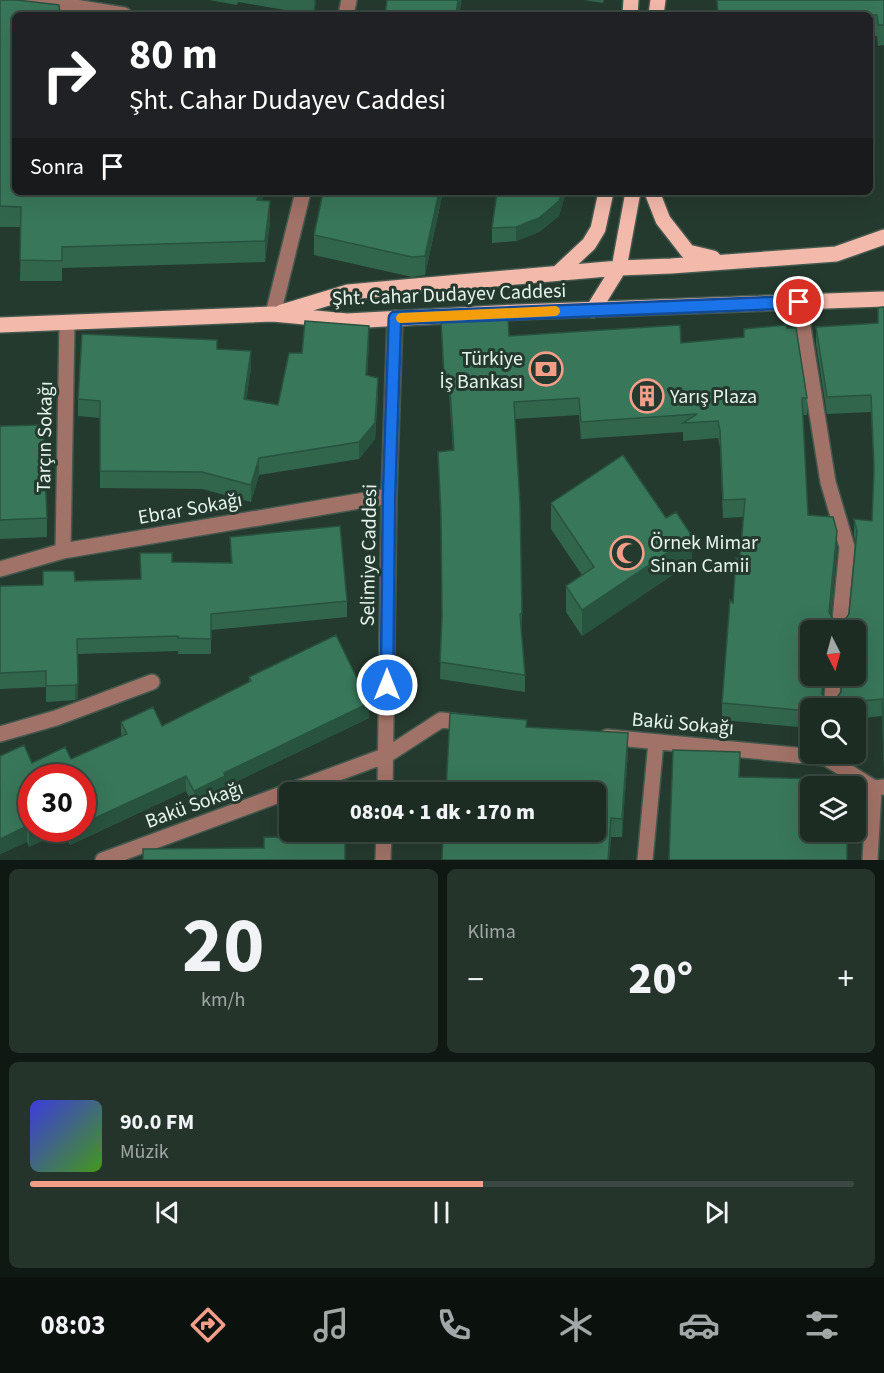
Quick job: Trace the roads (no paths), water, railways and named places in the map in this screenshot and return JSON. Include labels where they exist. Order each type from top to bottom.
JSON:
[{"type":"main road","points":[[558,273],[589,244],[598,229],[605,195]]},
{"type":"main road","points":[[593,310],[618,268],[632,195]]},
{"type":"main road","points":[[653,195],[663,220],[688,252],[730,262]]},
{"type":"main road","name":"Şht. Cahar Dudayev Caddesi","points":[[273,314],[348,292],[618,268],[836,254],[884,237]]},
{"type":"main road","name":"Şht. Cahar Dudayev Caddesi","points":[[273,314],[347,321],[884,299]]},
{"type":"main road","points":[[0,325],[273,314]]},
{"type":"street","points":[[32,0],[106,12]]},
{"type":"street","points":[[273,314],[302,195]]},
{"type":"street","points":[[799,302],[828,482],[847,547],[840,620]]},
{"type":"street","name":"Selimiye Caddesi","points":[[386,782],[389,496],[395,318]]},
{"type":"street","name":"Tarçın Sokağı","points":[[63,551],[67,323]]},
{"type":"street","name":"Ebrar Sokağı","points":[[0,569],[63,551],[389,496]]},
{"type":"street","points":[[0,734],[56,718],[152,682]]},
{"type":"street","name":"Bakü Sokağı","points":[[103,860],[387,755],[441,720],[487,725]]},
{"type":"street","name":"Bakü Sokağı","points":[[590,735],[800,753]]},
{"type":"street","points":[[645,860],[656,742]]},
{"type":"street","name":"Bakü Sokağı","points":[[841,764],[879,787]]},
{"type":"street","points":[[870,860],[879,787]]},
{"type":"street","points":[[383,860],[384,842]]},
{"type":"place","name":"Türkiye İş Bankası","points":[[546,369]]},
{"type":"place","name":"Yarış Plaza","points":[[647,396]]},
{"type":"place","name":"Örnek Mimar Sinan Camii","points":[[627,553]]}]
